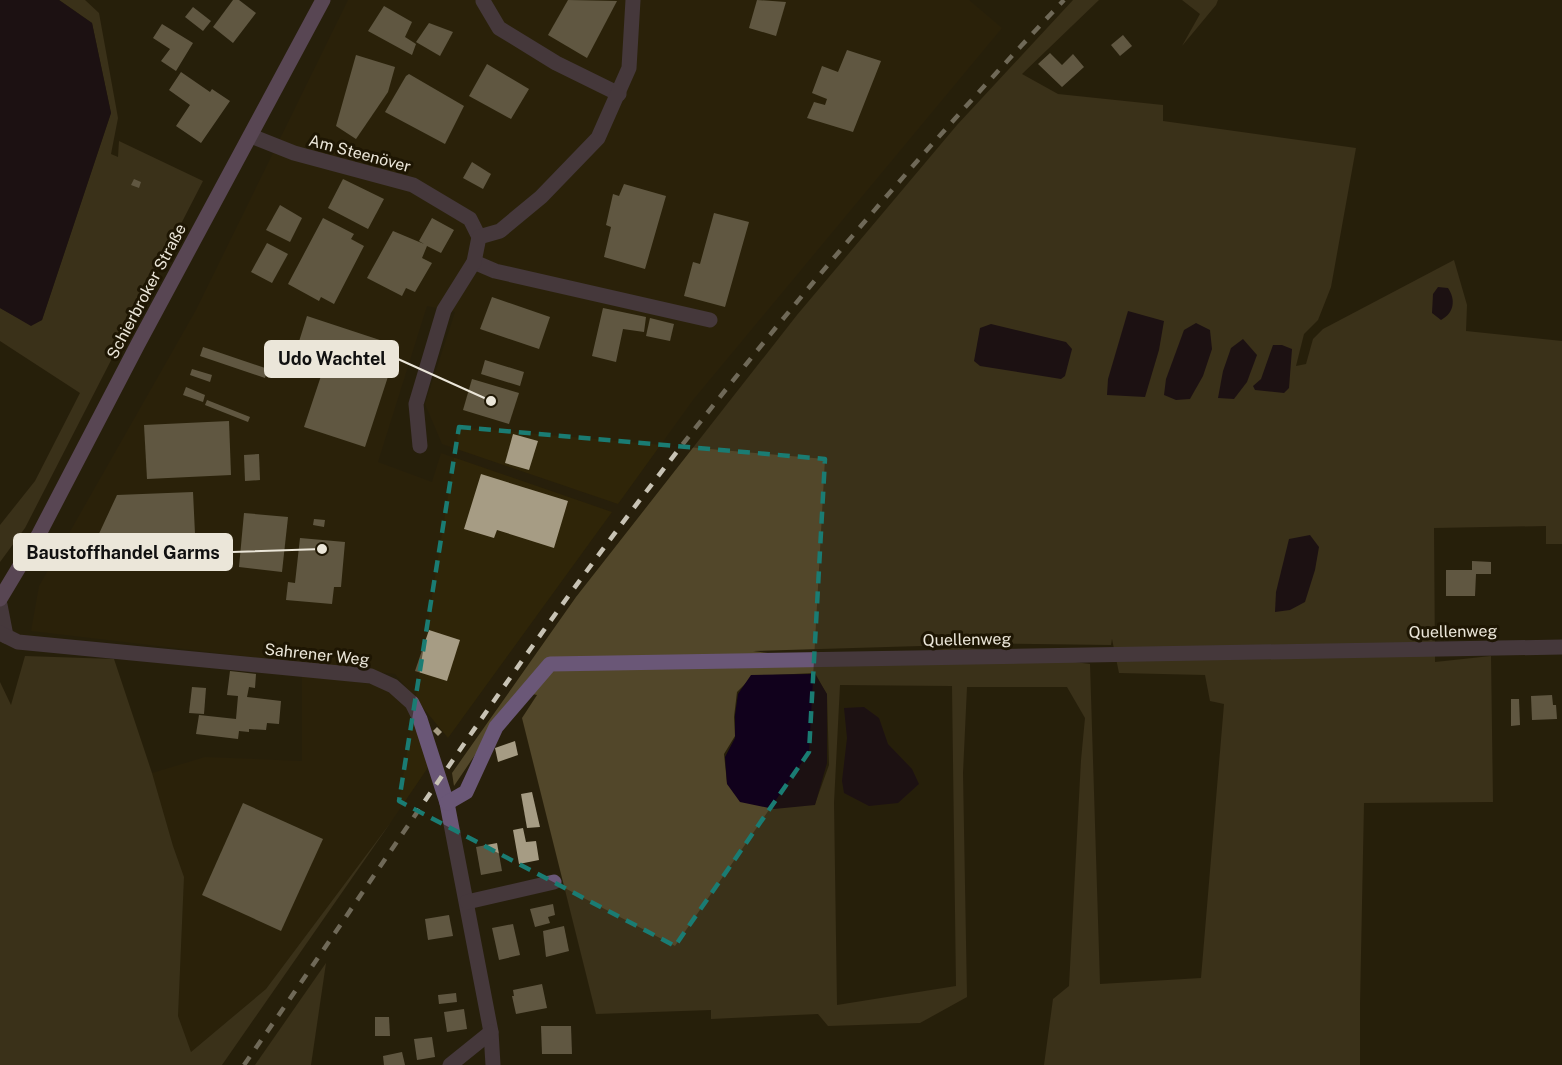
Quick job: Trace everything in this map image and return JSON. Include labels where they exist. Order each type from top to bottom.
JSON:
[{"type":"main road","name":"Schierbroker Straße","points":[[0,599],[39,534],[138,344],[323,0]]},
{"type":"street","points":[[420,446],[416,404],[444,310],[474,262],[478,237],[500,231],[549,189],[598,138],[629,68],[633,0]]},
{"type":"street","points":[[483,1],[499,28],[556,63],[619,94]]},
{"type":"street","name":"Am Steenöver","points":[[251,136],[294,153],[413,185],[470,219],[478,237]]},
{"type":"street","points":[[474,262],[495,271],[710,320]]},
{"type":"street","name":"Sahrener Weg","points":[[0,605],[3,635],[18,642],[371,676],[393,686],[412,704],[420,719],[447,803],[491,1032],[493,1065]]},
{"type":"street","name":"Quellenweg","points":[[447,803],[466,792],[496,727],[550,664],[1562,647]]},
{"type":"street","points":[[467,902],[555,882]]},
{"type":"street","points":[[450,1065],[491,1032]]},
{"type":"highlighted area","points":[[459,427],[825,459],[809,752],[675,946],[399,801]]},
{"type":"shaded area","points":[[0,0],[59,0],[92,23],[111,113],[42,320],[31,326],[0,308]]},
{"type":"shaded area","points":[[59,0],[85,0],[99,13],[118,118],[111,154],[118,157],[119,141],[203,181],[25,528],[0,562],[0,525],[35,481],[80,393],[0,341],[0,308],[31,325],[42,320],[111,113],[92,23]]},
{"type":"shaded area","points":[[348,0],[969,0],[1002,28],[693,400],[618,504],[442,444],[425,404],[455,312],[427,306],[378,462],[432,482],[441,453],[612,512],[448,738],[395,674],[31,631],[39,586],[196,310]]},
{"type":"shaded area","points":[[1073,0],[1099,0],[1022,74],[1058,94],[1163,105],[1163,121],[1356,148],[1331,287],[1318,320],[1304,334],[1296,366],[1306,364],[1313,339],[1323,329],[1454,260],[1467,305],[1466,331],[1562,341],[1562,544],[1546,544],[1546,526],[1434,528],[1435,662],[1491,656],[1493,802],[1364,803],[1360,1065],[1044,1065],[1053,999],[1069,986],[1085,718],[1067,687],[967,687],[963,773],[967,997],[920,1023],[828,1026],[818,1014],[711,1019],[711,1010],[596,1014],[522,718],[537,695],[518,691],[454,786],[452,773],[576,597],[797,315],[957,125]],"holes":[[[1112,639],[1119,673],[1205,675],[1210,701],[1224,704],[1201,978],[1100,984],[1090,664],[961,647],[838,662],[753,651],[970,643],[1111,645]],[[815,673],[827,695],[829,765],[815,804],[742,802],[727,783],[724,754],[735,736],[734,717],[737,692],[753,676]],[[840,685],[952,686],[956,986],[837,1005],[834,803]]]},
{"type":"shaded area","points":[[1182,0],[1218,0],[1182,46],[1200,14]]},
{"type":"shaded area","points":[[1438,287],[1448,288],[1453,302],[1449,314],[1441,320],[1432,313],[1433,294]]},
{"type":"shaded area","points":[[1128,311],[1164,321],[1159,350],[1145,397],[1107,395],[1108,379]]},
{"type":"shaded area","points":[[1196,323],[1210,330],[1212,349],[1203,376],[1190,399],[1176,400],[1164,395],[1166,379],[1184,330]]},
{"type":"shaded area","points":[[991,324],[1066,342],[1072,349],[1065,376],[1061,379],[980,366],[974,361],[980,328]]},
{"type":"shaded area","points":[[1243,339],[1257,355],[1247,382],[1234,399],[1218,398],[1223,371],[1231,348]]},
{"type":"shaded area","points":[[1273,345],[1282,345],[1292,349],[1289,388],[1284,393],[1255,390],[1253,386],[1261,379]]},
{"type":"shaded area","points":[[1310,535],[1319,547],[1305,602],[1290,610],[1275,612],[1276,592],[1289,539]]},
{"type":"shaded area","points":[[25,656],[114,659],[184,877],[178,1016],[191,1052],[266,989],[391,822],[222,1065],[0,1065],[0,682],[11,705]]},
{"type":"shaded area","points":[[302,674],[384,686],[409,708],[429,766],[391,822],[266,989],[191,1052],[178,1016],[184,877],[152,773],[205,757],[302,761]]},
{"type":"shaded area","points":[[815,674],[827,694],[827,763],[815,805],[774,809],[740,802],[727,784],[725,757],[735,738],[738,694],[751,675]]},
{"type":"shaded area","points":[[864,707],[879,718],[888,744],[912,769],[919,784],[898,803],[869,806],[844,793],[842,781],[847,738],[844,708]]},
{"type":"shaded area","points":[[326,963],[311,1065],[255,1065]]},
{"type":"building","points":[[233,0],[239,0],[256,13],[233,43],[213,27]]},
{"type":"building","points":[[568,0],[617,1],[587,58],[548,35]]},
{"type":"building","points":[[757,0],[786,2],[776,36],[749,28]]},
{"type":"building","points":[[384,6],[412,22],[405,37],[416,44],[412,55],[368,31]]},
{"type":"building","points":[[193,7],[211,21],[203,31],[185,17]]},
{"type":"building","points":[[429,23],[453,32],[440,56],[416,42]]},
{"type":"building","points":[[162,24],[193,43],[176,71],[161,61],[170,49],[153,38]]},
{"type":"building","points":[[1123,35],[1132,46],[1120,56],[1111,45]]},
{"type":"building","points":[[847,50],[881,61],[853,132],[807,118],[814,102],[825,105],[827,99],[812,93],[822,66],[838,72]]},
{"type":"building","points":[[1050,53],[1062,65],[1073,54],[1084,67],[1062,87],[1038,64]]},
{"type":"building","points":[[356,55],[395,67],[388,92],[356,139],[336,126]]},
{"type":"building","points":[[487,64],[529,89],[511,119],[469,96]]},
{"type":"building","points":[[181,72],[210,92],[212,89],[230,101],[201,143],[176,126],[190,105],[169,90]]},
{"type":"building","points":[[409,74],[464,106],[445,144],[385,112]]},
{"type":"building","points":[[472,162],[491,174],[483,189],[463,178]]},
{"type":"building","points":[[134,179],[141,182],[139,188],[131,185]]},
{"type":"building","points":[[343,179],[384,199],[368,229],[328,208]]},
{"type":"building","points":[[624,184],[666,196],[645,269],[604,257],[611,227],[606,225],[613,194],[619,196]]},
{"type":"building","points":[[280,205],[302,218],[290,242],[266,230]]},
{"type":"building","points":[[714,213],[749,222],[725,307],[684,296],[693,262],[700,264]]},
{"type":"building","points":[[323,218],[354,234],[351,239],[364,246],[334,304],[321,297],[319,301],[288,284]]},
{"type":"building","points":[[432,218],[454,230],[441,253],[427,246],[422,258],[432,263],[415,292],[406,288],[402,296],[367,278],[393,231],[424,244],[419,241]]},
{"type":"building","points":[[267,243],[288,254],[272,283],[251,272]]},
{"type":"building","points":[[492,297],[550,317],[539,349],[480,329]]},
{"type":"building","points":[[603,308],[646,317],[644,332],[623,329],[616,362],[592,356]]},
{"type":"building","points":[[307,316],[398,346],[365,447],[304,427],[326,361],[296,351]]},
{"type":"building","points":[[650,318],[674,324],[670,341],[646,336]]},
{"type":"building","points":[[203,347],[268,369],[265,378],[200,356]]},
{"type":"building","points":[[485,360],[524,372],[520,386],[481,374]]},
{"type":"building","points":[[192,369],[212,375],[210,382],[190,375]]},
{"type":"building","points":[[472,379],[519,393],[509,424],[463,410]]},
{"type":"building","points":[[186,387],[205,395],[203,402],[183,395]]},
{"type":"building","points":[[207,400],[250,417],[248,422],[205,405]]},
{"type":"building","points":[[229,421],[231,475],[147,479],[144,425]]},
{"type":"building","points":[[513,434],[538,441],[529,470],[505,463]]},
{"type":"building","points":[[259,454],[260,480],[245,481],[244,455]]},
{"type":"building","points":[[481,474],[568,501],[554,548],[497,530],[494,538],[464,529]]},
{"type":"building","points":[[193,492],[196,555],[139,557],[139,569],[100,571],[97,538],[117,495]]},
{"type":"building","points":[[244,513],[288,517],[282,572],[239,567]]},
{"type":"building","points":[[314,519],[325,520],[324,527],[313,525]]},
{"type":"building","points":[[300,538],[345,542],[341,587],[334,587],[332,604],[286,600],[288,582],[295,583]]},
{"type":"building","points":[[1472,561],[1491,562],[1491,574],[1476,574],[1475,596],[1446,596],[1446,570],[1472,570]]},
{"type":"building","points":[[429,630],[460,640],[447,681],[415,671]]},
{"type":"building","points":[[230,671],[256,674],[255,688],[249,687],[247,697],[281,701],[279,724],[267,723],[266,730],[239,731],[238,739],[196,734],[199,715],[236,719],[238,696],[227,695]]},
{"type":"building","points":[[192,687],[206,688],[204,714],[189,713]]},
{"type":"building","points":[[1552,695],[1553,705],[1556,705],[1557,719],[1532,720],[1531,696]]},
{"type":"building","points":[[1511,699],[1519,699],[1520,725],[1511,726]]},
{"type":"building","points":[[437,727],[442,732],[438,736],[433,731]]},
{"type":"building","points":[[515,741],[518,755],[498,762],[495,748]]},
{"type":"building","points":[[532,792],[540,827],[527,828],[521,794]]},
{"type":"building","points":[[243,803],[323,839],[281,931],[202,895]]},
{"type":"building","points":[[523,828],[526,842],[536,841],[539,860],[519,864],[513,830]]},
{"type":"building","points":[[497,843],[502,871],[481,875],[476,847]]},
{"type":"building","points":[[553,904],[555,915],[548,917],[550,923],[535,927],[530,909]]},
{"type":"building","points":[[449,915],[453,936],[428,940],[425,919]]},
{"type":"building","points":[[513,924],[520,955],[499,960],[492,928]]},
{"type":"building","points":[[564,926],[569,951],[546,957],[543,931]]},
{"type":"building","points":[[542,984],[547,1008],[516,1014],[513,990]]},
{"type":"building","points":[[456,993],[457,1002],[439,1004],[438,995]]},
{"type":"building","points":[[464,1009],[467,1029],[447,1032],[444,1012]]},
{"type":"building","points":[[375,1017],[389,1017],[390,1036],[375,1036]]},
{"type":"building","points":[[541,1026],[571,1026],[572,1054],[542,1054]]},
{"type":"building","points":[[432,1037],[435,1057],[417,1060],[414,1039]]},
{"type":"building","points":[[402,1052],[405,1065],[384,1065],[383,1056]]},
{"type":"railway","points":[[244,1065],[519,665],[678,451],[739,373],[866,221],[1064,0]]},
{"type":"place","name":"Udo Wachtel","points":[[491,401]]},
{"type":"place","name":"Baustoffhandel Garms","points":[[322,549]]}]
